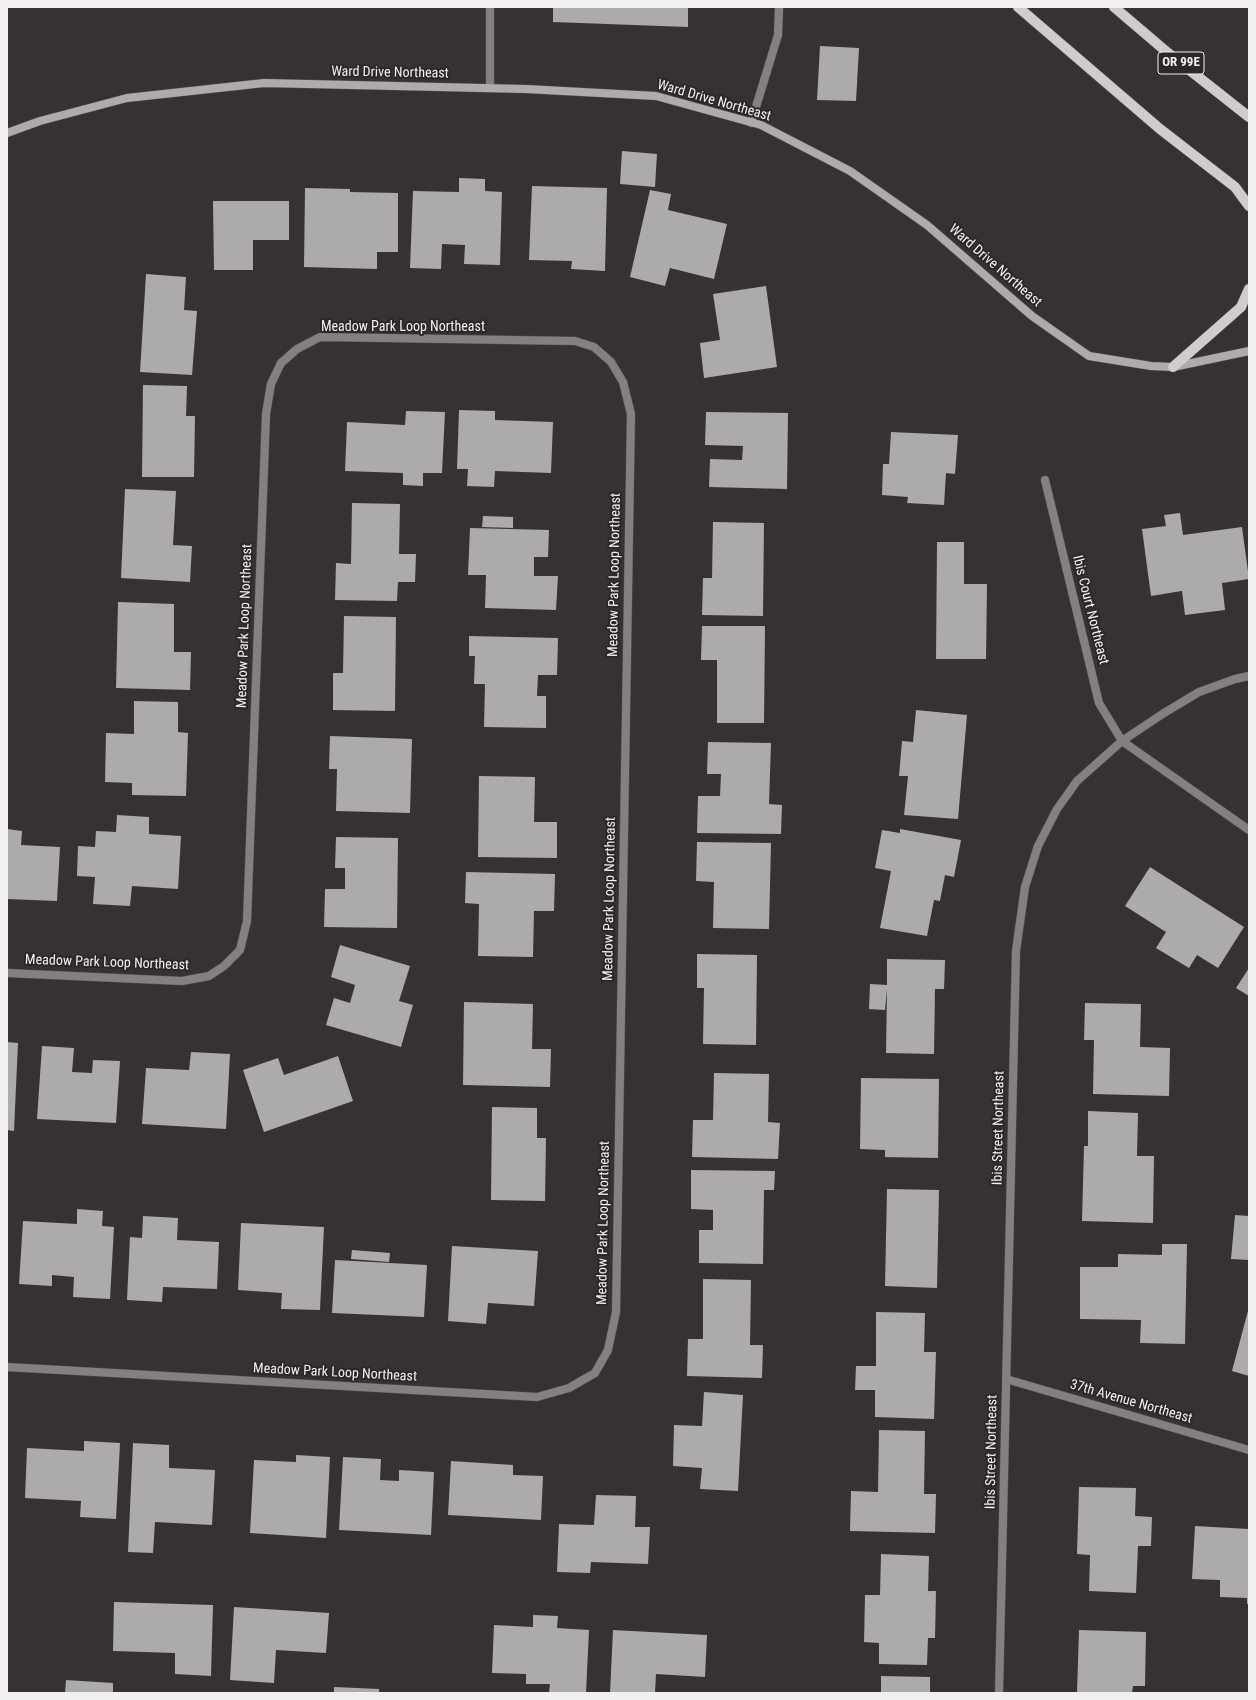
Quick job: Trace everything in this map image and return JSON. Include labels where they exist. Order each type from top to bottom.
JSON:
[{"type":"main road","points":[[1018,7],[1160,129],[1235,187],[1249,206]]},
{"type":"main road","name":"OR 99E","points":[[1114,7],[1168,53],[1249,117]]},
{"type":"main road","name":"Ward Drive Northeast","points":[[7,133],[40,121],[127,98],[264,83],[490,88],[656,96],[761,125],[856,175],[927,224],[1032,316],[1089,356],[1151,366],[1173,366],[1249,351]]},
{"type":"main road","points":[[1173,366],[1241,308],[1249,289]]},
{"type":"street","points":[[490,7],[490,88]]},
{"type":"street","points":[[751,123],[778,35],[779,7]]},
{"type":"street","name":"Meadow Park Loop Northeast","points":[[7,973],[182,981],[208,976],[224,966],[240,950],[247,921],[266,414],[271,384],[282,363],[297,349],[320,337],[575,341],[594,347],[611,362],[623,382],[631,414],[631,422],[616,1312],[608,1350],[594,1373],[568,1388],[537,1397],[7,1367]]},
{"type":"street","name":"Ibis Court Northeast","points":[[1045,480],[1099,704],[1122,741]]},
{"type":"street","name":"Ibis Street Northeast","points":[[999,1693],[1016,951],[1025,887],[1038,846],[1057,809],[1077,781],[1122,741],[1164,712],[1199,692],[1235,679],[1249,676]]},
{"type":"street","points":[[1122,741],[1249,830]]},
{"type":"street","name":"37th Avenue Northeast","points":[[1006,1379],[1249,1450]]},
{"type":"building","points":[[553,7],[688,7],[688,27],[553,22]]},
{"type":"building","points":[[820,46],[859,48],[856,101],[817,100]]},
{"type":"building","points":[[622,151],[657,154],[655,187],[620,184]]},
{"type":"building","points":[[459,178],[485,179],[485,191],[502,192],[500,265],[464,264],[465,245],[442,244],[441,269],[410,268],[413,191],[459,192]]},
{"type":"building","points":[[532,186],[607,188],[605,271],[571,269],[572,261],[529,260]]},
{"type":"building","points":[[305,188],[350,189],[350,192],[398,193],[398,252],[377,252],[377,269],[304,267]]},
{"type":"building","points":[[650,190],[671,194],[668,210],[727,224],[714,279],[670,268],[665,286],[630,277]]},
{"type":"building","points":[[213,201],[289,201],[289,240],[253,240],[253,270],[214,270]]},
{"type":"building","points":[[146,274],[186,277],[184,310],[197,311],[192,375],[140,372]]},
{"type":"building","points":[[766,286],[777,367],[704,378],[700,343],[720,340],[713,294]]},
{"type":"building","points":[[143,385],[187,386],[186,416],[195,416],[194,477],[142,477]]},
{"type":"building","points":[[459,410],[495,411],[495,420],[553,422],[551,473],[495,471],[494,487],[467,486],[468,469],[457,469]]},
{"type":"building","points":[[406,411],[445,412],[442,473],[423,473],[423,486],[403,485],[403,473],[345,471],[347,422],[405,425]]},
{"type":"building","points":[[706,412],[788,413],[787,489],[709,487],[710,459],[742,460],[743,446],[705,445]]},
{"type":"building","points":[[891,432],[958,435],[955,474],[946,473],[944,505],[907,503],[908,497],[882,495],[883,464],[889,464]]},
{"type":"building","points":[[125,489],[176,491],[173,545],[192,546],[190,582],[121,578]]},
{"type":"building","points":[[352,503],[400,504],[399,554],[416,554],[415,582],[398,582],[397,601],[335,600],[336,563],[351,564]]},
{"type":"building","points":[[1180,513],[1183,535],[1242,527],[1249,579],[1222,583],[1225,610],[1185,615],[1182,591],[1151,596],[1142,529],[1166,526],[1164,515]]},
{"type":"building","points":[[483,516],[513,517],[513,528],[482,527]]},
{"type":"building","points":[[713,522],[764,523],[763,616],[702,615],[703,578],[712,578]]},
{"type":"building","points":[[470,528],[549,530],[548,557],[534,557],[534,576],[558,576],[556,610],[485,608],[486,575],[468,575]]},
{"type":"building","points":[[937,542],[964,542],[964,584],[987,584],[986,659],[936,659]]},
{"type":"building","points":[[118,602],[174,604],[174,652],[191,652],[190,690],[116,688]]},
{"type":"building","points":[[344,616],[396,617],[395,711],[333,710],[333,673],[343,673]]},
{"type":"building","points":[[702,626],[765,626],[764,723],[717,723],[717,660],[701,660]]},
{"type":"building","points":[[469,636],[558,638],[557,675],[538,675],[537,696],[546,696],[546,728],[484,727],[485,684],[474,684],[475,656],[469,656]]},
{"type":"building","points":[[134,701],[178,702],[178,732],[188,733],[186,796],[132,795],[132,783],[105,782],[106,733],[134,734]]},
{"type":"building","points":[[916,710],[967,715],[958,819],[904,815],[908,776],[899,776],[902,741],[913,742]]},
{"type":"building","points":[[330,736],[412,739],[410,813],[336,811],[337,769],[329,769]]},
{"type":"building","points":[[708,742],[771,743],[769,804],[782,805],[781,834],[697,833],[698,796],[720,796],[721,774],[707,774]]},
{"type":"building","points":[[479,776],[535,777],[534,822],[557,822],[557,858],[478,857]]},
{"type":"building","points":[[117,815],[149,817],[149,834],[181,836],[178,889],[132,886],[130,906],[93,904],[95,877],[77,876],[78,846],[95,847],[96,831],[116,832]]},
{"type":"building","points":[[7,829],[22,831],[21,845],[60,847],[57,901],[7,899]]},
{"type":"building","points":[[900,829],[961,840],[954,877],[945,875],[940,901],[934,900],[927,936],[880,928],[891,871],[875,868],[882,830],[900,833]]},
{"type":"building","points":[[336,837],[398,838],[397,928],[324,927],[325,889],[345,889],[345,868],[335,868]]},
{"type":"building","points":[[697,842],[771,843],[769,929],[713,928],[714,882],[696,881]]},
{"type":"building","points":[[1150,867],[1244,927],[1218,968],[1197,955],[1189,968],[1156,948],[1166,932],[1125,906]]},
{"type":"building","points":[[466,872],[555,874],[554,911],[534,911],[533,957],[478,956],[479,904],[465,903]]},
{"type":"building","points":[[340,945],[410,966],[399,1001],[413,1005],[401,1047],[326,1025],[334,998],[350,1003],[355,985],[331,977]]},
{"type":"building","points":[[697,954],[757,955],[756,1045],[703,1044],[704,988],[697,988]]},
{"type":"building","points":[[887,959],[945,960],[944,989],[935,989],[934,1054],[886,1053],[887,989],[885,1010],[869,1009],[870,984],[887,985]]},
{"type":"building","points":[[1249,968],[1249,996],[1236,988]]},
{"type":"building","points":[[464,1002],[533,1004],[532,1049],[551,1049],[550,1087],[463,1085]]},
{"type":"building","points":[[1085,1003],[1141,1004],[1140,1047],[1170,1048],[1169,1096],[1093,1094],[1094,1040],[1084,1040]]},
{"type":"building","points":[[7,1042],[18,1043],[14,1131],[7,1130]]},
{"type":"building","points":[[42,1046],[74,1048],[72,1072],[92,1073],[93,1060],[120,1061],[116,1123],[37,1119]]},
{"type":"building","points":[[191,1052],[230,1054],[226,1129],[142,1124],[146,1068],[189,1070]]},
{"type":"building","points":[[338,1056],[353,1101],[264,1132],[243,1070],[278,1058],[284,1075]]},
{"type":"building","points":[[714,1073],[769,1074],[768,1122],[780,1123],[778,1159],[692,1157],[693,1120],[713,1120]]},
{"type":"building","points":[[861,1078],[939,1079],[938,1158],[885,1157],[885,1150],[860,1149]]},
{"type":"building","points":[[492,1107],[537,1108],[537,1138],[546,1138],[545,1201],[491,1200]]},
{"type":"building","points":[[1088,1111],[1138,1113],[1137,1156],[1154,1156],[1153,1223],[1082,1221],[1084,1146],[1088,1146]]},
{"type":"building","points":[[691,1170],[775,1171],[774,1190],[764,1190],[763,1264],[699,1263],[699,1230],[713,1230],[713,1210],[691,1209]]},
{"type":"building","points":[[887,1189],[939,1190],[937,1288],[885,1286]]},
{"type":"building","points":[[77,1209],[103,1211],[102,1226],[114,1227],[110,1299],[73,1297],[74,1277],[52,1275],[52,1286],[19,1284],[23,1221],[77,1224]]},
{"type":"building","points":[[1235,1215],[1249,1216],[1249,1260],[1231,1259]]},
{"type":"building","points":[[143,1216],[178,1218],[177,1240],[219,1242],[217,1289],[163,1287],[162,1302],[127,1300],[130,1237],[142,1238]]},
{"type":"building","points":[[241,1223],[324,1227],[320,1310],[281,1309],[282,1293],[238,1290]]},
{"type":"building","points":[[1162,1244],[1187,1244],[1185,1344],[1140,1343],[1141,1320],[1080,1319],[1080,1267],[1118,1267],[1118,1254],[1162,1255]]},
{"type":"building","points":[[452,1246],[538,1251],[534,1306],[488,1303],[486,1324],[448,1321]]},
{"type":"building","points":[[352,1250],[390,1253],[389,1262],[351,1259]]},
{"type":"building","points":[[335,1260],[427,1265],[424,1317],[332,1313]]},
{"type":"building","points":[[703,1279],[751,1280],[750,1345],[763,1345],[762,1378],[687,1376],[688,1339],[703,1339]]},
{"type":"building","points":[[1249,1307],[1249,1376],[1232,1371]]},
{"type":"building","points":[[876,1312],[925,1313],[924,1352],[936,1352],[934,1419],[875,1417],[875,1390],[855,1390],[856,1366],[876,1366]]},
{"type":"building","points":[[704,1392],[743,1395],[738,1491],[700,1489],[702,1468],[673,1466],[674,1425],[702,1426]]},
{"type":"building","points":[[879,1430],[925,1431],[924,1494],[936,1494],[935,1533],[850,1531],[851,1491],[878,1492]]},
{"type":"building","points":[[84,1441],[120,1443],[116,1519],[80,1517],[81,1501],[25,1498],[27,1448],[84,1451]]},
{"type":"building","points":[[133,1443],[169,1445],[169,1468],[215,1470],[212,1525],[155,1522],[153,1553],[128,1552]]},
{"type":"building","points":[[296,1455],[330,1457],[326,1538],[250,1533],[254,1460],[296,1462]]},
{"type":"building","points":[[343,1457],[381,1459],[380,1480],[399,1481],[399,1470],[434,1472],[431,1535],[339,1530]]},
{"type":"building","points":[[451,1461],[513,1465],[513,1475],[543,1476],[541,1520],[448,1515]]},
{"type":"building","points":[[1079,1487],[1136,1488],[1135,1516],[1152,1517],[1151,1546],[1138,1546],[1136,1593],[1089,1591],[1090,1555],[1077,1554]]},
{"type":"building","points":[[596,1495],[636,1496],[635,1527],[650,1527],[648,1564],[591,1562],[590,1573],[557,1572],[559,1524],[594,1525]]},
{"type":"building","points":[[1195,1526],[1249,1529],[1249,1604],[1247,1604],[1247,1598],[1220,1597],[1220,1580],[1192,1579]]},
{"type":"building","points":[[881,1554],[929,1556],[928,1591],[936,1591],[935,1638],[928,1638],[927,1665],[879,1664],[879,1643],[864,1642],[865,1595],[880,1595]]},
{"type":"building","points":[[114,1602],[213,1605],[211,1676],[175,1674],[175,1653],[113,1651]]},
{"type":"building","points":[[234,1607],[329,1613],[326,1653],[276,1650],[274,1683],[230,1680]]},
{"type":"building","points":[[533,1615],[558,1616],[557,1628],[589,1630],[586,1693],[549,1693],[550,1684],[526,1684],[526,1674],[492,1673],[494,1625],[533,1627]]},
{"type":"building","points":[[613,1630],[707,1635],[705,1677],[656,1674],[655,1693],[610,1693]]},
{"type":"building","points":[[1079,1630],[1146,1632],[1145,1686],[1133,1686],[1132,1693],[1077,1693]]},
{"type":"building","points":[[881,1676],[930,1677],[930,1693],[881,1693]]},
{"type":"building","points":[[66,1680],[113,1683],[113,1693],[65,1693]]},
{"type":"building","points":[[334,1687],[379,1689],[379,1693],[334,1693]]}]
